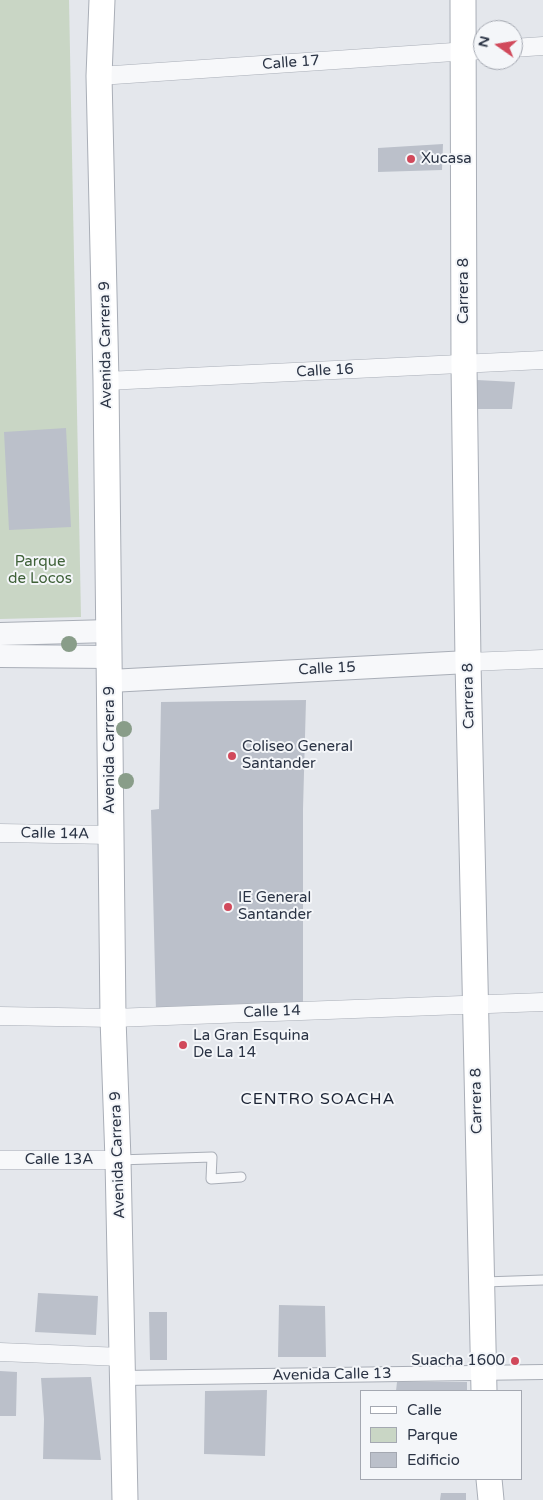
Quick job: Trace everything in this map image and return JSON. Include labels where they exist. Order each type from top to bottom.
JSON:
[{"type":"main road","name":"Avenida Carrera 9","points":[[102,0],[99,76],[110,631],[114,1018],[125,1500]]},
{"type":"main road","name":"Carrera 8","points":[[463,0],[473,50],[464,365],[468,662],[483,1382]]},
{"type":"main road","points":[[489,1480],[491,1500]]},
{"type":"street","points":[[523,47],[543,46]]},
{"type":"street","name":"Calle 17","points":[[99,76],[473,50]]},
{"type":"street","name":"Calle 16","points":[[106,381],[543,360]]},
{"type":"street","points":[[0,634],[110,631]]},
{"type":"street","name":"Calle 15","points":[[0,656],[110,669],[543,659]]},
{"type":"street","name":"Calle 14A","points":[[0,833],[111,835]]},
{"type":"street","name":"Calle 14","points":[[0,1016],[114,1018],[543,1002]]},
{"type":"street","name":"Calle 13A","points":[[0,1160],[118,1160]]},
{"type":"street","name":"Avenida Calle 13","points":[[0,1352],[122,1368],[483,1382],[543,1372]]},
{"type":"lane","points":[[118,1160],[212,1157],[211,1179],[240,1177]]},
{"type":"lane","points":[[481,1282],[543,1280]]},
{"type":"green space","name":"Parque de Locos","points":[[0,0],[69,0],[81,617],[0,619]]},
{"type":"building","name":"Xucasa","points":[[443,144],[442,170],[378,172],[378,148]]},
{"type":"building","points":[[477,380],[515,382],[512,409],[476,409]]},
{"type":"building","points":[[66,428],[71,527],[9,530],[4,432]]},
{"type":"building","name":"IE General Santander","points":[[306,700],[303,809],[303,1003],[156,1012],[151,810],[159,809],[161,702]]},
{"type":"building","points":[[38,1293],[98,1296],[96,1335],[35,1332]]},
{"type":"building","points":[[279,1305],[325,1306],[326,1357],[278,1357]]},
{"type":"building","points":[[149,1312],[167,1312],[167,1360],[150,1360]]},
{"type":"building","points":[[0,1371],[17,1372],[16,1416],[0,1416]]},
{"type":"building","points":[[91,1377],[101,1460],[43,1459],[44,1419],[41,1378]]},
{"type":"building","points":[[397,1382],[467,1382],[467,1390],[396,1390]]},
{"type":"building","points":[[267,1390],[265,1456],[204,1454],[205,1391]]},
{"type":"building","points":[[441,1493],[466,1493],[466,1500],[440,1500]]},
{"type":"place","name":"Xucasa","points":[[411,159]]},
{"type":"place","name":"Coliseo General Santander","points":[[232,756]]},
{"type":"place","name":"IE General Santander","points":[[228,907]]},
{"type":"place","name":"La Gran Esquina De La 14","points":[[183,1045]]},
{"type":"place","name":"Suacha 1600","points":[[515,1361]]},
{"type":"district","name":"CENTRO SOACHA","points":[[318,1100]]}]
